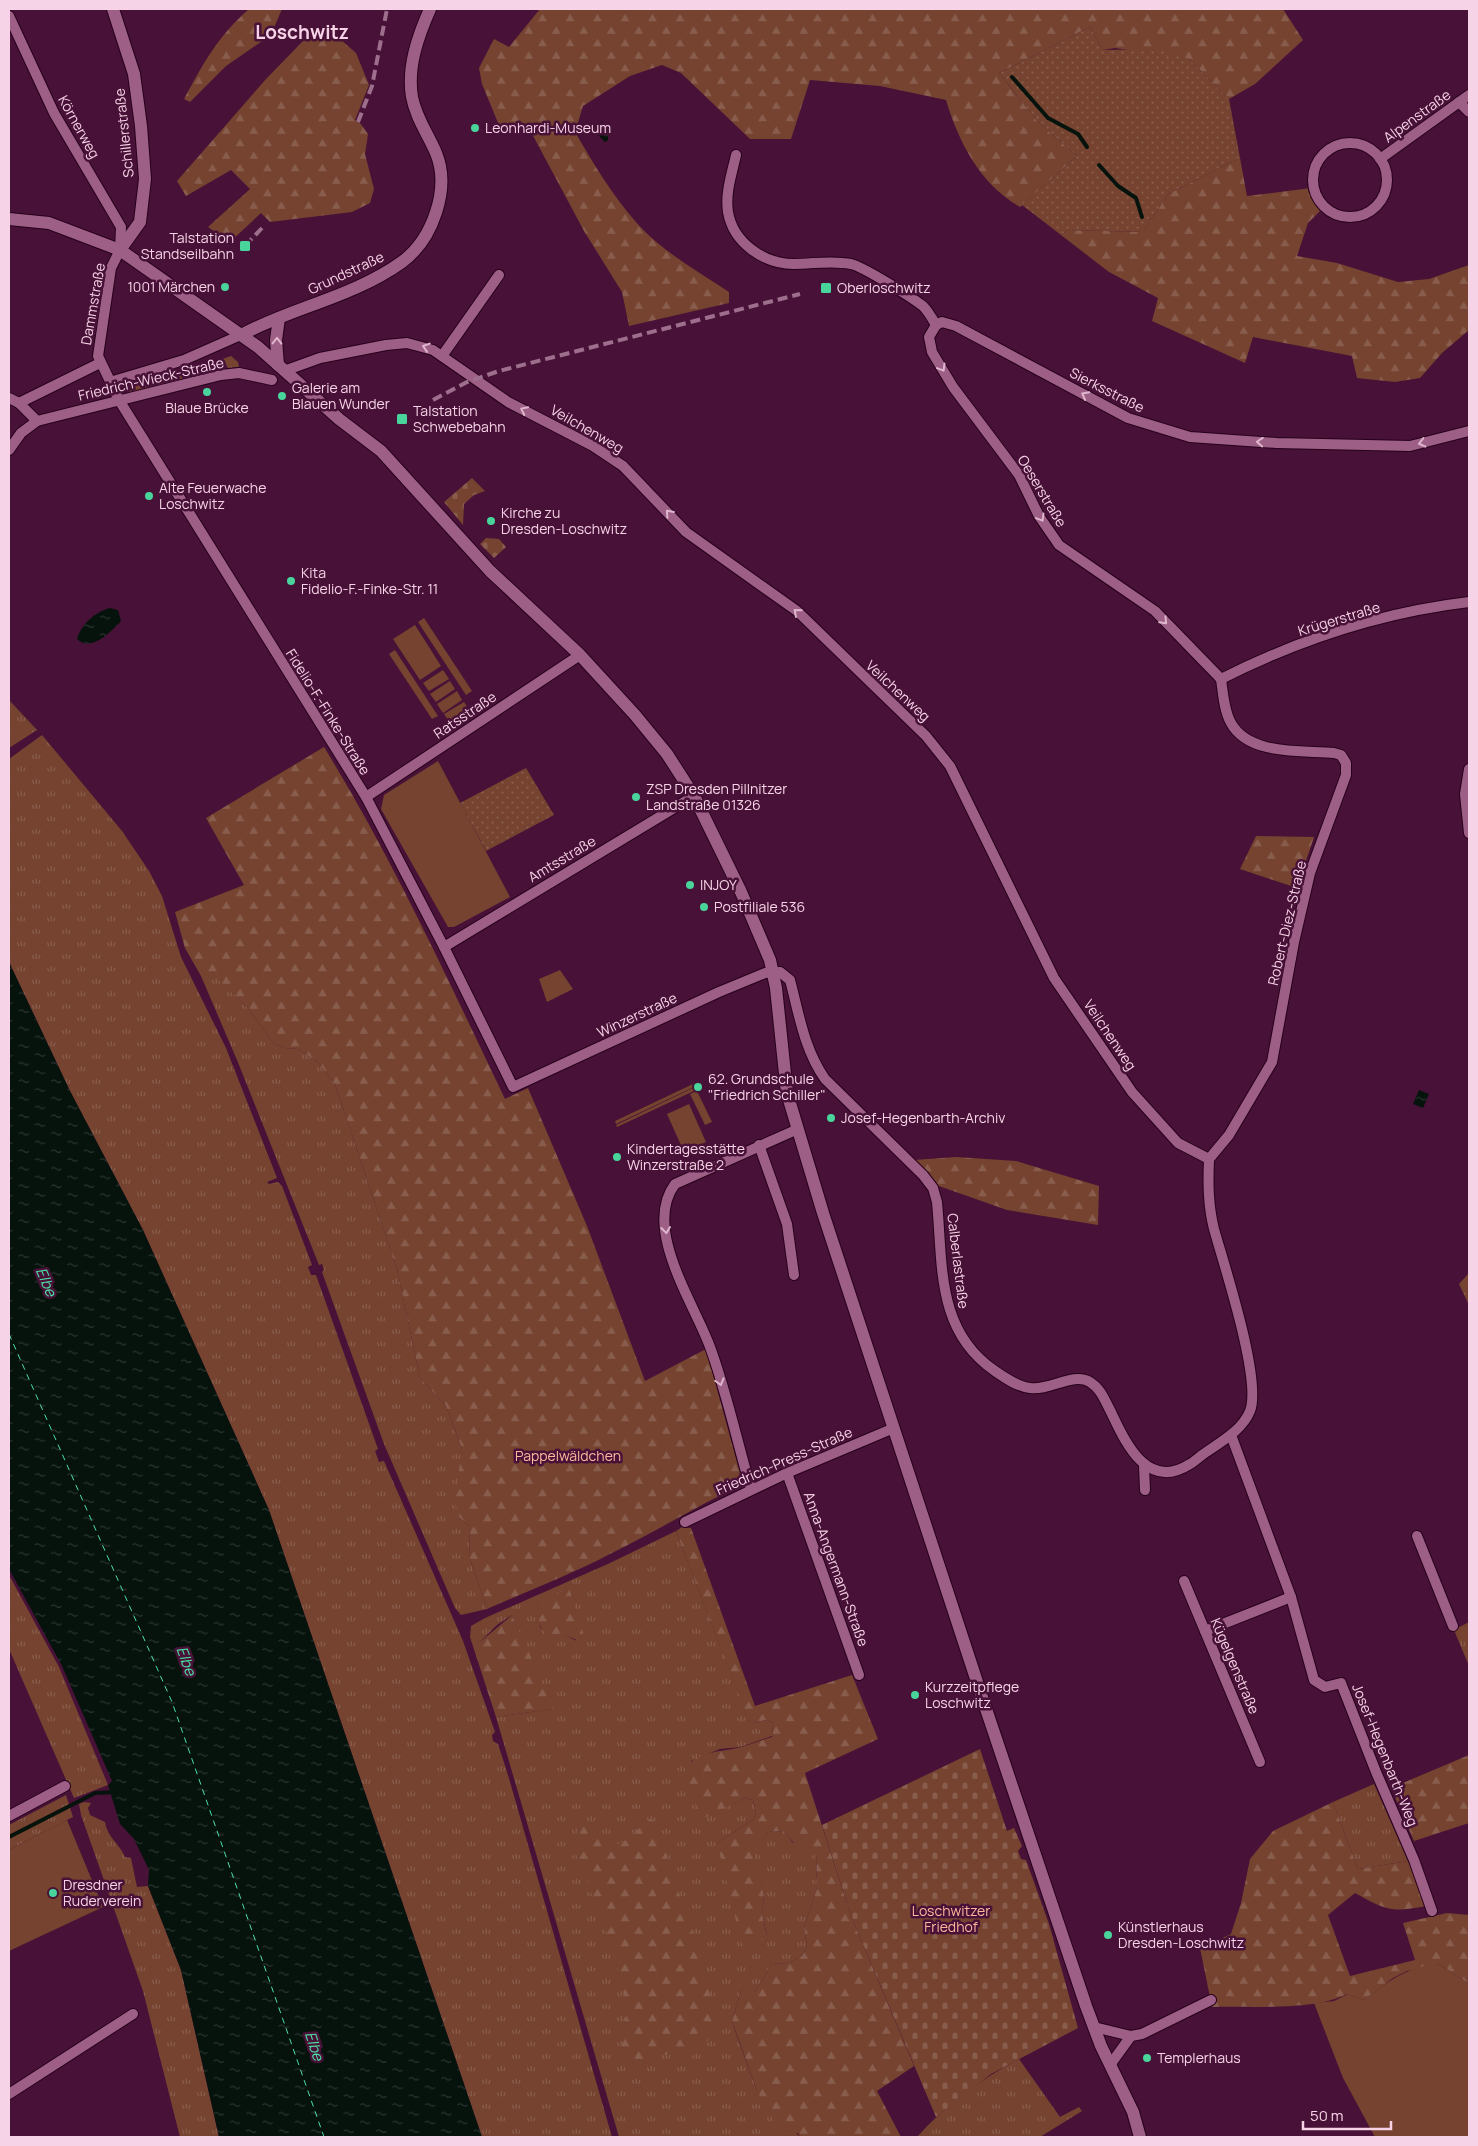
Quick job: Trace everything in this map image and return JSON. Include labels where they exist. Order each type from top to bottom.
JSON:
[{"type":"main road","name":"Schillerstraße","points":[[113,9],[134,74],[144,171],[140,222],[120,250]]},
{"type":"main road","name":"Grundstraße","points":[[243,334],[340,295],[378,277],[403,261],[426,233],[438,206],[441,187],[440,168],[436,153],[414,108],[411,83],[415,52],[430,9]]},
{"type":"main road","points":[[9,219],[49,223],[120,250],[243,334],[381,452],[490,571],[580,655],[635,715],[667,754],[694,796],[766,947],[774,973],[787,1094],[986,1711],[1094,2027],[1133,2112],[1140,2137]]},
{"type":"main road","points":[[279,318],[276,340],[281,368]]},
{"type":"street","name":"Körnerweg","points":[[9,16],[54,113],[120,224],[120,250]]},
{"type":"street","name":"Alpenstraße","points":[[1380,159],[1469,95]]},
{"type":"street","points":[[1459,102],[1469,112]]},
{"type":"street","name":"Alpenstraße","points":[[1348,143],[1360,144],[1371,150],[1380,159],[1386,176],[1385,188],[1377,204],[1367,212],[1350,216],[1338,214],[1327,208],[1319,199],[1313,181],[1315,169],[1320,158],[1330,149],[1348,143]]},
{"type":"street","points":[[736,155],[729,183],[728,213],[735,232],[746,245],[760,255],[794,264],[836,261],[854,265],[923,307],[936,325]]},
{"type":"street","name":"Dammstraße","points":[[100,364],[98,356],[110,268],[120,250]]},
{"type":"street","points":[[442,356],[500,275]]},
{"type":"street","name":"Sierksstraße","points":[[936,325],[942,322],[956,326],[1134,420],[1190,437],[1277,443],[1410,446],[1469,431]]},
{"type":"street","name":"Oeserstraße","points":[[936,325],[929,337],[932,352],[969,410],[1018,475],[1039,516],[1059,545],[1141,600],[1221,679]]},
{"type":"street","name":"Friedrich-Wieck-Straße","points":[[110,382],[184,360],[243,334]]},
{"type":"street","name":"Veilchenweg","points":[[281,368],[320,358],[386,346],[412,344],[433,350],[508,402],[593,446],[623,466],[686,532],[797,612],[926,736],[950,766],[1054,978],[1132,1092],[1178,1143],[1209,1159]]},
{"type":"street","name":"Friedrich-Wieck-Straße","points":[[19,402],[100,364]]},
{"type":"street","name":"Fidelio-F.-Finke-Straße","points":[[100,364],[119,400],[357,786],[366,797],[444,947],[513,1087]]},
{"type":"street","name":"Friedrich-Wieck-Straße","points":[[9,450],[21,433],[37,421],[221,375],[239,373],[272,380]]},
{"type":"street","points":[[9,398],[19,402],[37,421]]},
{"type":"street","name":"Krügerstraße","points":[[1221,679],[1267,657],[1319,637],[1419,610],[1469,602]]},
{"type":"street","name":"Ratsstraße","points":[[366,797],[580,655]]},
{"type":"street","name":"Robert-Diez-Straße","points":[[1209,1159],[1229,1136],[1272,1062],[1294,942],[1310,874],[1347,768],[1341,755],[1272,748],[1258,745],[1241,736],[1230,722],[1221,679]]},
{"type":"street","points":[[1469,769],[1465,794],[1469,833]]},
{"type":"street","name":"Amtsstraße","points":[[444,947],[694,796]]},
{"type":"street","name":"Winzerstraße","points":[[513,1087],[719,992],[765,973],[774,973]]},
{"type":"street","name":"Calberlastraße","points":[[774,973],[785,974],[790,980],[808,1048],[814,1063],[825,1079],[923,1175],[933,1188],[946,1301],[952,1322],[962,1338],[988,1366],[1027,1388],[1048,1388],[1073,1379],[1089,1381],[1100,1390],[1120,1429],[1144,1466]]},
{"type":"street","points":[[751,1489],[710,1347],[673,1264],[665,1215],[666,1199],[675,1184],[798,1128]]},
{"type":"street","points":[[758,1145],[787,1224],[794,1275]]},
{"type":"street","points":[[1145,1490],[1144,1466],[1166,1471],[1189,1465],[1231,1435],[1250,1413],[1254,1401],[1254,1388],[1225,1259],[1214,1229],[1209,1199],[1209,1159]]},
{"type":"street","name":"Friedrich-Press-Straße","points":[[686,1522],[751,1489],[894,1428]]},
{"type":"street","name":"Josef-Hegenbarth-Weg","points":[[1231,1435],[1291,1597],[1314,1680],[1325,1687],[1341,1683],[1376,1772],[1414,1860],[1432,1911]]},
{"type":"street","name":"Anna-Angermann-Straße","points":[[787,1473],[859,1675]]},
{"type":"street","points":[[1417,1536],[1453,1626]]},
{"type":"street","name":"Kügelgenstraße","points":[[1184,1582],[1260,1762]]},
{"type":"street","points":[[1206,1631],[1291,1597]]},
{"type":"street","points":[[9,1816],[65,1786]]},
{"type":"street","points":[[1094,2027],[1131,2036],[1142,2034],[1211,2000]]},
{"type":"street","points":[[9,2094],[133,2014]]},
{"type":"street","points":[[1110,2065],[1131,2036]]},
{"type":"green space","points":[[249,9],[282,9],[271,35],[226,66],[190,102],[184,99],[220,40]]},
{"type":"green space","points":[[540,9],[1283,9],[1303,40],[1255,84],[1229,99],[1189,59],[1115,48],[1103,50],[1090,27],[999,73],[1038,122],[1077,156],[1020,207],[993,187],[973,161],[957,132],[946,100],[880,86],[810,80],[791,139],[750,139],[681,73],[662,65],[630,76],[583,106],[575,132],[610,189],[635,221],[667,251],[729,292],[729,303],[629,326],[622,292],[584,231],[530,130],[501,130],[482,84],[479,68],[494,39],[509,47]]},
{"type":"green space","points":[[1090,27],[1103,50],[1158,49],[1189,59],[1229,99],[1240,158],[1168,194],[1143,232],[1068,230],[1061,235],[1022,205],[1077,156],[1038,122],[999,73]]},
{"type":"green space","points":[[332,32],[356,53],[369,85],[355,120],[360,123],[368,134],[365,154],[374,189],[370,203],[352,212],[270,222],[261,213],[230,242],[208,227],[250,189],[231,170],[186,196],[177,181],[266,79],[303,41]]},
{"type":"green space","points":[[1240,158],[1247,196],[1311,188],[1314,202],[1320,211],[1308,223],[1297,256],[1337,263],[1398,282],[1429,279],[1469,265],[1469,330],[1442,353],[1420,378],[1395,382],[1357,378],[1352,356],[1253,337],[1245,363],[1152,321],[1158,298],[1109,272],[1061,235],[1068,230],[1143,232],[1168,194]]},
{"type":"green space","points":[[231,356],[238,362],[239,367],[228,368],[225,363],[194,371],[193,369]]},
{"type":"green space","points":[[181,373],[183,379],[129,393],[128,387]]},
{"type":"green space","points":[[472,478],[485,491],[474,495],[464,504],[463,525],[444,502]]},
{"type":"green space","points":[[486,538],[499,539],[506,547],[494,558],[480,544]]},
{"type":"green space","points":[[424,618],[472,691],[466,695],[418,622]]},
{"type":"green space","points":[[415,625],[441,666],[420,680],[393,639]]},
{"type":"green space","points":[[395,650],[438,716],[432,719],[389,654]]},
{"type":"green space","points":[[443,670],[449,679],[429,691],[423,683]]},
{"type":"green space","points":[[450,681],[455,689],[436,702],[430,694]]},
{"type":"green space","points":[[457,691],[462,700],[443,713],[437,704]]},
{"type":"green space","points":[[9,700],[37,730],[9,748]]},
{"type":"green space","points":[[464,702],[469,710],[450,723],[444,714]]},
{"type":"green space","points":[[42,735],[122,831],[149,871],[162,896],[181,957],[226,1048],[277,1178],[267,1182],[269,1184],[278,1182],[282,1186],[312,1265],[308,1267],[311,1275],[316,1275],[378,1449],[375,1451],[379,1462],[384,1461],[463,1641],[495,1732],[492,1735],[493,1741],[498,1744],[508,1775],[612,2137],[482,2137],[269,1510],[143,1230],[70,1091],[9,962],[9,759]]},
{"type":"green space","name":"Pappelwäldchen","points":[[324,747],[397,876],[505,1099],[528,1088],[587,1226],[645,1381],[706,1349],[743,1484],[595,1562],[487,1609],[470,1559],[469,1526],[458,1516],[455,1500],[462,1449],[446,1406],[420,1378],[397,1269],[335,1084],[318,1062],[298,1049],[285,1048],[274,1044],[248,1008],[215,977],[201,976],[185,948],[175,912],[244,885],[206,818]]},
{"type":"green space","points":[[438,761],[510,897],[454,927],[448,927],[381,809],[384,795]]},
{"type":"green space","points":[[526,768],[554,815],[486,851],[460,803]]},
{"type":"green space","points":[[1256,836],[1314,837],[1297,888],[1240,869]]},
{"type":"green space","points":[[560,970],[573,989],[547,1002],[539,979]]},
{"type":"green space","points":[[201,976],[215,976],[248,1008],[274,1044],[285,1048],[298,1049],[318,1062],[335,1084],[397,1269],[420,1378],[446,1406],[462,1449],[458,1516],[469,1526],[470,1559],[487,1609],[461,1615],[455,1608],[384,1444],[322,1272],[324,1270],[322,1264],[319,1265],[237,1060]]},
{"type":"green space","points":[[693,1084],[694,1087],[616,1124],[615,1121]]},
{"type":"green space","points":[[695,1087],[696,1090],[617,1127],[616,1125]]},
{"type":"green space","points":[[697,1091],[712,1122],[705,1125],[690,1094]]},
{"type":"green space","points":[[689,1104],[706,1142],[684,1152],[667,1114]]},
{"type":"green space","points":[[956,1157],[1016,1161],[1099,1186],[1098,1225],[1007,1210],[936,1185],[914,1160]]},
{"type":"green space","points":[[1469,1273],[1469,1305],[1459,1284]]},
{"type":"green space","points":[[682,1527],[691,1528],[755,1706],[852,1675],[878,1739],[805,1773],[851,1916],[914,2066],[877,2091],[901,2137],[800,2137],[798,2133],[781,2134],[757,2091],[732,2021],[741,1990],[746,1985],[755,1991],[772,1964],[789,1963],[802,1956],[807,1947],[804,1927],[817,1888],[816,1853],[798,1846],[785,1831],[769,1832],[753,1849],[764,1896],[762,1914],[767,1936],[753,1948],[742,1945],[717,1843],[754,1819],[756,1812],[753,1800],[745,1798],[700,1820],[685,1768],[691,1762],[704,1755],[742,1747],[772,1737],[773,1723],[765,1720],[754,1723],[748,1720],[676,1531]]},
{"type":"green space","points":[[676,1531],[748,1719],[754,1723],[765,1720],[773,1723],[772,1736],[741,1747],[720,1749],[691,1761],[700,1819],[745,1798],[753,1800],[756,1812],[754,1819],[717,1843],[767,1935],[762,1914],[764,1896],[752,1849],[769,1832],[785,1831],[792,1842],[816,1853],[817,1888],[804,1927],[807,1947],[802,1956],[789,1963],[772,1964],[755,1991],[746,1986],[741,1990],[732,2021],[757,2091],[800,2137],[619,2137],[496,1717],[552,1709],[512,1615],[497,1625],[480,1642],[470,1637],[471,1626],[485,1618],[610,1563]],"holes":[[[537,1603],[577,1641],[564,1635],[546,1633],[540,1627]]]},
{"type":"green space","points":[[9,1575],[59,1667],[108,1785],[74,1798],[9,1649]]},
{"type":"green space","points":[[569,1588],[585,1639],[553,1636],[544,1631],[539,1623],[537,1603]]},
{"type":"green space","points":[[512,1615],[553,1709],[496,1717],[470,1637],[475,1635],[480,1642]]},
{"type":"green space","points":[[1469,1622],[1469,1666],[1454,1630]]},
{"type":"green space","name":"Loschwitzer Friedhof","points":[[980,1749],[1007,1831],[1014,1828],[1022,1846],[1018,1851],[1021,1859],[1026,1860],[1049,1924],[1078,2028],[991,2074],[936,2117],[851,1916],[822,1825]]},
{"type":"green space","points":[[1469,1755],[1469,1823],[1414,1841],[1391,1788]]},
{"type":"green space","points":[[1374,1784],[1408,1861],[1358,1869],[1333,1802]]},
{"type":"green space","points":[[66,1795],[73,1817],[9,1850],[9,1825]]},
{"type":"green space","points":[[84,1802],[91,1803],[88,1808],[90,1815],[105,1822],[108,1832],[125,1857],[131,1858],[137,1887],[148,1886],[181,1970],[219,2137],[180,2137],[143,1991],[81,1815],[79,1804]]},
{"type":"green space","points":[[1333,1802],[1358,1869],[1408,1861],[1426,1906],[1404,1909],[1389,1908],[1355,1893],[1328,1915],[1350,1976],[1415,1960],[1403,1923],[1447,1913],[1469,1915],[1469,1984],[1439,1964],[1407,1971],[1393,1978],[1364,2000],[1347,1994],[1318,2003],[1300,2005],[1212,2007],[1200,1948],[1231,1934],[1241,1903],[1250,1859],[1273,1831]]},
{"type":"green space","points":[[649,1819],[655,1821],[700,1956],[719,2029],[707,2041],[636,2064],[629,2063],[621,2049],[627,2009],[613,1949],[574,1849],[577,1831],[582,1822],[589,1822],[607,1841],[618,1844],[628,1839]]},
{"type":"green space","name":"Dresdner Ruderverein","points":[[67,1820],[103,1907],[9,1951],[9,1850]]},
{"type":"green space","points":[[1439,1964],[1469,1984],[1469,2137],[1375,2137],[1343,2078],[1314,2003],[1334,2001],[1348,1994],[1364,2000],[1399,1976],[1417,1968]]},
{"type":"green space","points":[[1019,2059],[1060,2117],[1079,2107],[1082,2111],[1040,2137],[917,2137],[940,2114],[965,2094],[991,2075]]},
{"type":"water","points":[[601,122],[607,129],[608,140],[605,142],[598,135],[598,124]]},
{"type":"water","points":[[110,608],[118,610],[121,621],[112,630],[100,639],[88,644],[82,643],[77,639],[89,619],[99,612]]},
{"type":"water","name":"Elbe","points":[[9,962],[70,1091],[143,1230],[269,1510],[482,2137],[219,2137],[181,1970],[148,1886],[149,1870],[134,1839],[120,1824],[108,1785],[112,1781],[62,1666],[9,1569]]},
{"type":"water","points":[[1419,1090],[1429,1094],[1423,1108],[1413,1104]]},
{"type":"waterway","points":[[1012,77],[1048,118],[1078,134],[1087,147]]},
{"type":"waterway","points":[[1099,165],[1118,186],[1136,198],[1142,217]]},
{"type":"waterway","points":[[9,1837],[95,1793],[116,1792]]},
{"type":"ferry route","points":[[9,1334],[172,1702],[324,2137]]},
{"type":"railway","points":[[358,122],[372,86],[387,9]]},
{"type":"railway","points":[[245,246],[262,228]]},
{"type":"railway","points":[[433,400],[467,382],[499,371],[800,294]]},
{"type":"place","name":"Leonhardi-Museum","points":[[475,128]]},
{"type":"place","name":"Talstation Standseilbahn","points":[[245,246]]},
{"type":"place","name":"1001 Märchen","points":[[225,287]]},
{"type":"place","name":"Oberloschwitz","points":[[826,288]]},
{"type":"place","name":"Blaue Brücke","points":[[207,392]]},
{"type":"place","name":"Galerie am Blauen Wunder","points":[[282,396]]},
{"type":"place","name":"Talstation Schwebebahn","points":[[402,419]]},
{"type":"place","name":"Alte Feuerwache Loschwitz","points":[[149,496]]},
{"type":"place","name":"Kirche zu Dresden-Loschwitz","points":[[491,521]]},
{"type":"place","name":"Kita Fidelio-F.-Finke-Str. 11","points":[[291,581]]},
{"type":"place","name":"ZSP Dresden Pillnitzer Landstraße 01326","points":[[636,797]]},
{"type":"place","name":"INJOY","points":[[690,885]]},
{"type":"place","name":"Postfiliale 536","points":[[704,907]]},
{"type":"place","name":"62. Grundschule \"Friedrich Schiller\"","points":[[698,1087]]},
{"type":"place","name":"Josef-Hegenbarth-Archiv","points":[[831,1118]]},
{"type":"place","name":"Kindertagesstätte Winzerstraße 2","points":[[617,1157]]},
{"type":"place","name":"Kurzzeitpflege Loschwitz","points":[[915,1695]]},
{"type":"place","name":"Dresdner Ruderverein","points":[[53,1893]]},
{"type":"place","name":"Künstlerhaus Dresden-Loschwitz","points":[[1108,1935]]},
{"type":"place","name":"Templerhaus","points":[[1147,2058]]},
{"type":"district","name":"Loschwitz","points":[[302,32]]}]
